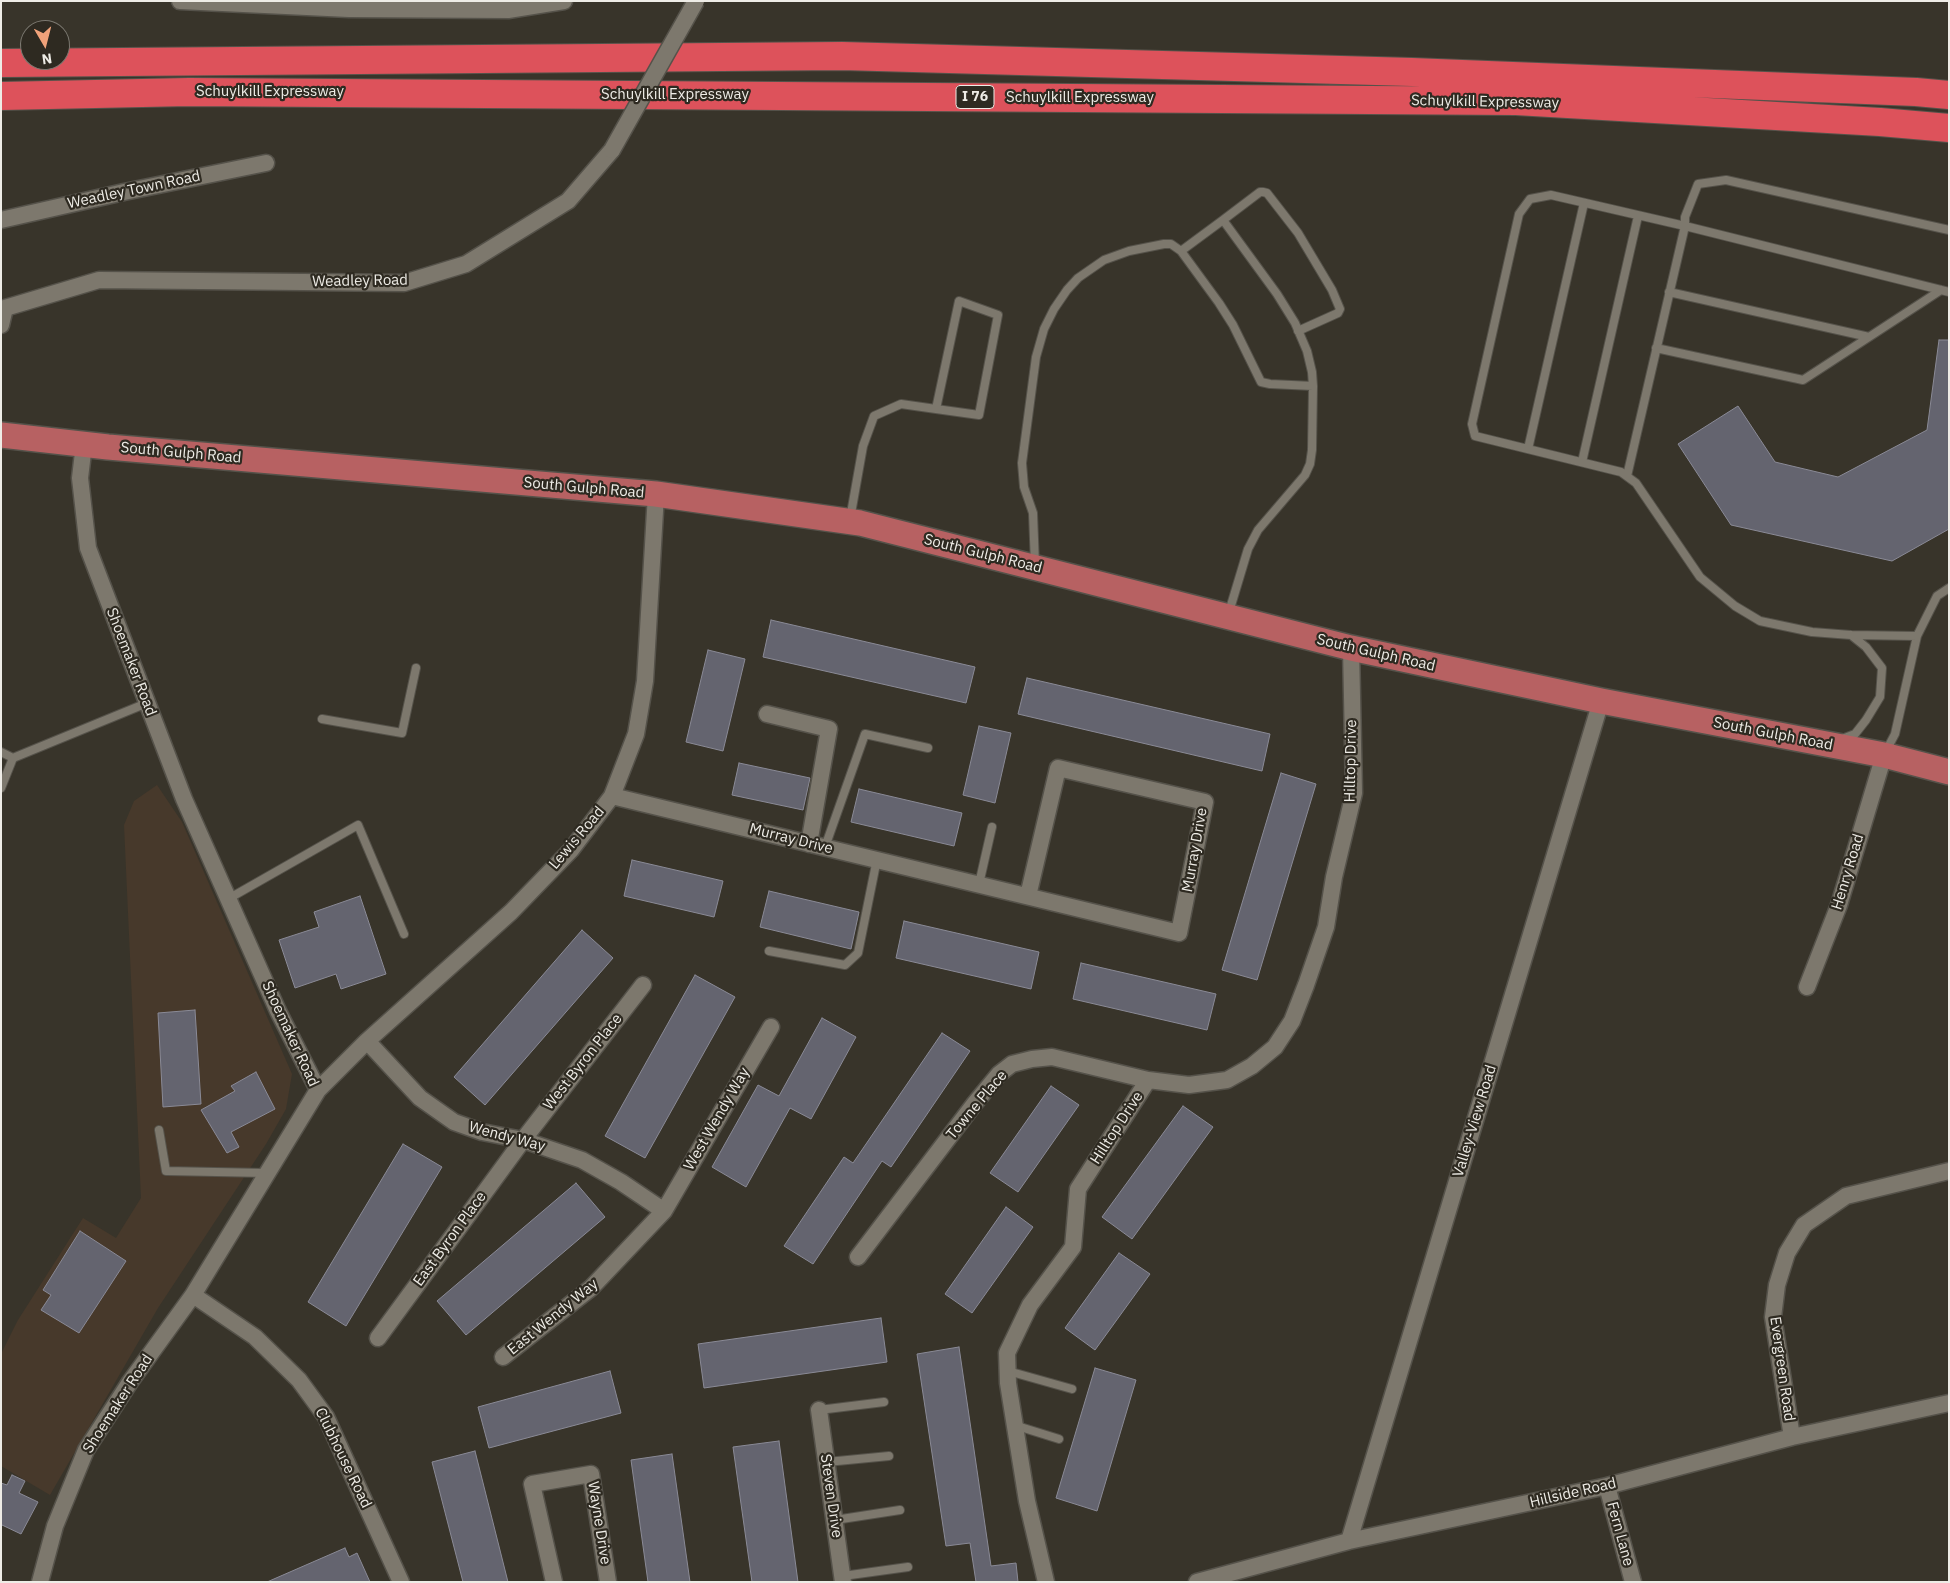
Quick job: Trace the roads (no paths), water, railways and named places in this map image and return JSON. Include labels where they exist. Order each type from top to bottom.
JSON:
[{"type":"highway","name":"Schuylkill Expressway","points":[[1,63],[842,56],[1412,72],[1949,95]]},
{"type":"highway","name":"Schuylkill Expressway","points":[[1,96],[199,92],[1516,101],[1880,122],[1949,128]]},
{"type":"main road","name":"South Gulph Road","points":[[1,435],[84,444],[656,494],[849,521],[1351,648],[1601,701],[1884,755],[1949,772]]},
{"type":"street","points":[[180,1],[349,9],[508,10],[564,1]]},
{"type":"street","name":"Weadley Road","points":[[1,325],[5,308],[99,280],[404,283],[466,264],[568,201],[612,150],[696,1]]},
{"type":"street","name":"Weadley Town Road","points":[[1,220],[124,192],[266,163]]},
{"type":"street","name":"Shoemaker Road","points":[[40,1582],[54,1526],[86,1450],[130,1382],[193,1295],[318,1090],[278,1011],[184,800],[88,548],[80,478],[84,444]]},
{"type":"street","name":"Lewis Road","points":[[318,1090],[367,1040],[511,912],[571,850],[612,796],[636,734],[645,680],[656,494]]},
{"type":"street","name":"Hilltop Drive","points":[[1046,1582],[1027,1502],[1008,1383],[1007,1353],[1030,1306],[1073,1247],[1078,1189],[1148,1080],[1189,1085],[1227,1080],[1252,1066],[1275,1047],[1292,1021],[1326,927],[1334,877],[1354,793],[1351,648]]},
{"type":"street","name":"Valley-View Road","points":[[1349,1541],[1601,701]]},
{"type":"street","points":[[767,714],[830,729],[817,845]]},
{"type":"street","name":"Henry Road","points":[[1806,987],[1839,905],[1884,755]]},
{"type":"street","name":"Murray Drive","points":[[612,796],[1179,933],[1205,802],[1058,768],[1028,896]]},
{"type":"street","name":"West Byron Place","points":[[523,1140],[642,985]]},
{"type":"street","name":"West Wendy Way","points":[[664,1211],[771,1026]]},
{"type":"street","name":"Wendy Way","points":[[367,1040],[420,1098],[454,1122],[482,1132],[523,1140],[582,1160],[664,1211]]},
{"type":"street","name":"Towne Place","points":[[858,1257],[975,1103],[999,1074],[1012,1064],[1052,1057],[1148,1080]]},
{"type":"street","name":"East Byron Place","points":[[378,1338],[523,1140]]},
{"type":"street","name":"Evergreen Road","points":[[1792,1437],[1773,1317],[1777,1285],[1787,1252],[1804,1225],[1846,1196],[1949,1171]]},
{"type":"street","name":"East Wendy Way","points":[[503,1357],[591,1288],[664,1211]]},
{"type":"street","name":"Clubhouse Road","points":[[193,1295],[255,1337],[299,1380],[326,1417],[401,1582]]},
{"type":"street","name":"Hillside Road","points":[[1197,1582],[1349,1541],[1607,1486],[1792,1437],[1949,1404]]},
{"type":"street","name":"Steven Drive","points":[[819,1410],[843,1579]]},
{"type":"street","name":"Wayne Drive","points":[[554,1582],[532,1484],[591,1474],[608,1582]]},
{"type":"street","name":"Fern Lane","points":[[1607,1486],[1632,1582]]},
{"type":"lane","points":[[1626,476],[1685,226],[1685,217],[1698,184],[1726,180],[1949,230]]},
{"type":"lane","points":[[1181,251],[1260,192],[1267,193],[1298,233],[1321,270],[1339,305],[1338,314],[1298,331]]},
{"type":"lane","points":[[1917,636],[1851,636],[1812,632],[1760,621],[1735,606],[1700,577],[1636,483],[1621,472],[1474,436],[1472,424],[1519,214],[1530,199],[1551,195],[1685,226],[1945,291]]},
{"type":"lane","points":[[1528,449],[1584,203]]},
{"type":"lane","points":[[1582,462],[1638,216]]},
{"type":"lane","points":[[1223,220],[1277,294],[1298,331],[1307,351],[1313,386],[1310,464],[1305,476],[1258,530],[1246,557],[1227,617]]},
{"type":"lane","points":[[1035,568],[1033,513],[1024,487],[1022,463],[1036,357],[1044,329],[1067,290],[1078,278],[1104,260],[1129,251],[1171,244],[1181,251],[1228,318],[1261,382],[1313,386]]},
{"type":"lane","points":[[1656,348],[1803,380],[1945,291]]},
{"type":"lane","points":[[1669,292],[1869,337]]},
{"type":"lane","points":[[849,521],[863,446],[874,416],[901,404],[936,409],[979,415],[998,315],[959,301],[936,409]]},
{"type":"lane","points":[[1884,755],[1895,734],[1917,636],[1937,596],[1949,588]]},
{"type":"lane","points":[[1827,744],[1855,734],[1880,697],[1882,668],[1866,647],[1851,636]]},
{"type":"lane","points":[[322,719],[402,733],[416,668]]},
{"type":"lane","points":[[1,788],[13,758],[147,703]]},
{"type":"lane","points":[[817,845],[865,734],[928,748]]},
{"type":"lane","points":[[1,752],[13,758]]},
{"type":"lane","points":[[228,899],[358,825],[404,934]]},
{"type":"lane","points":[[979,884],[992,827]]},
{"type":"lane","points":[[769,951],[845,965],[858,952],[876,860]]},
{"type":"lane","points":[[159,1130],[166,1171],[266,1173]]},
{"type":"lane","points":[[1008,1371],[1072,1389]]},
{"type":"lane","points":[[819,1410],[884,1402]]},
{"type":"lane","points":[[1014,1425],[1059,1439]]},
{"type":"lane","points":[[827,1462],[889,1456]]},
{"type":"lane","points":[[835,1520],[900,1510]]},
{"type":"lane","points":[[843,1579],[908,1567]]}]
